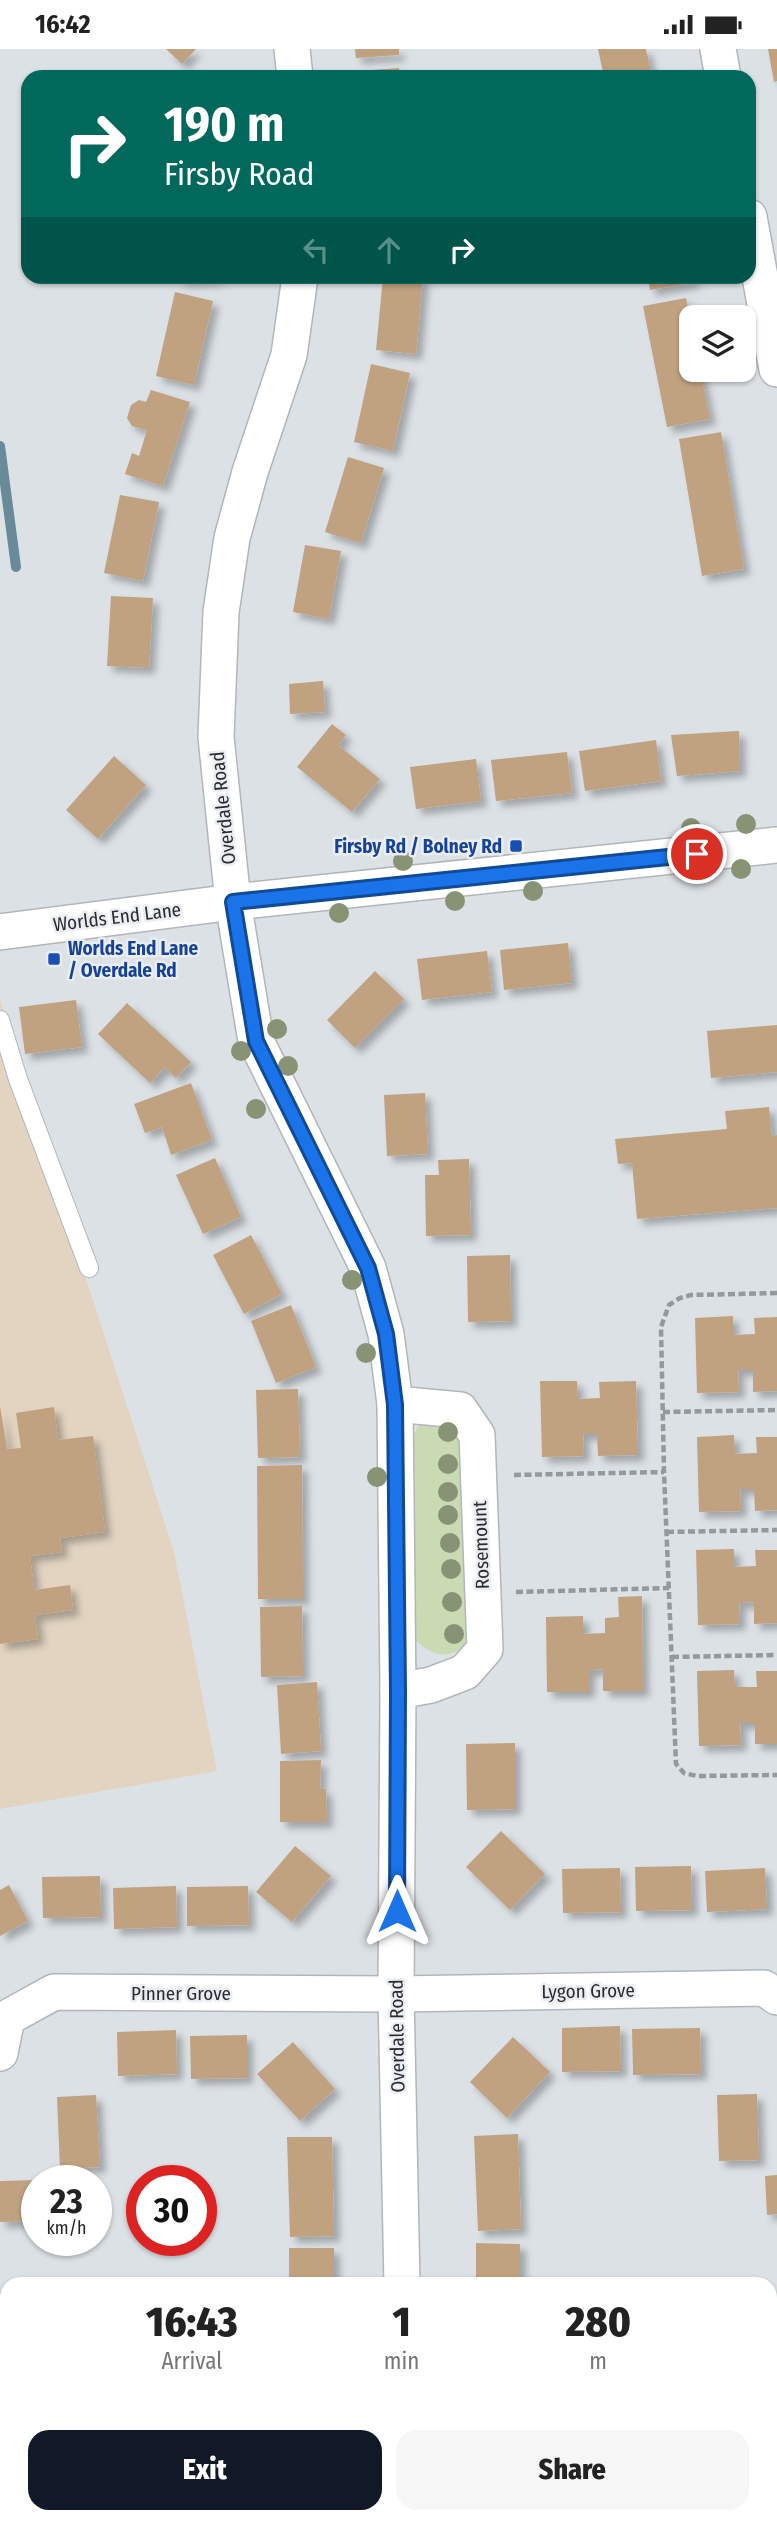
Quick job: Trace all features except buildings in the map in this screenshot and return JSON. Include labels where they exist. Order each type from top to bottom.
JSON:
[{"type":"street","points":[[292,49],[294,70]]},
{"type":"street","points":[[718,49],[722,70]]},
{"type":"street","points":[[756,255],[777,369]]},
{"type":"street","name":"Overdale Road","points":[[299,284],[289,355],[250,472],[232,538],[221,613],[216,737],[233,902],[256,1041],[368,1268],[386,1334],[395,1405],[398,1691],[396,1994],[402,2277]]},
{"type":"street","name":"Worlds End Lane","points":[[0,932],[233,902],[777,845]]},
{"type":"street","name":"Rosemount","points":[[395,1405],[460,1411],[477,1435],[485,1649],[465,1672],[431,1685],[398,1691]]},
{"type":"street","name":"Lygon Grove","points":[[396,1994],[765,1989],[777,1997]]},
{"type":"street","name":"Pinner Grove","points":[[0,2053],[7,2018],[54,1993],[396,1994]]},
{"type":"lane","points":[[0,1020],[18,1080],[89,1268]]},
{"type":"path","points":[[777,1293],[691,1295],[680,1298],[669,1305],[661,1327],[676,1764],[684,1773],[697,1776],[777,1775]]},
{"type":"path","points":[[663,1412],[777,1410]]},
{"type":"path","points":[[478,1476],[664,1472]]},
{"type":"path","points":[[667,1532],[777,1530]]},
{"type":"path","points":[[483,1593],[669,1588]]},
{"type":"path","points":[[672,1657],[777,1655]]},
{"type":"shaded area","points":[[0,997],[8,1036],[174,1552],[217,1771],[0,1809]]},
{"type":"green space","points":[[433,1420],[449,1421],[462,1432],[472,1638],[459,1650],[445,1655],[431,1651],[416,1641],[412,1439],[418,1426]]},
{"type":"waterway","points":[[0,446],[16,567]]},
{"type":"place","name":"Firsby Rd / Bolney Rd","points":[[516,846]]},
{"type":"place","name":"Worlds End Lane / Overdale Rd","points":[[54,959]]},
{"type":"route","points":[[397,1911],[395,1405],[386,1334],[368,1268],[256,1041],[233,902],[697,854]]}]
